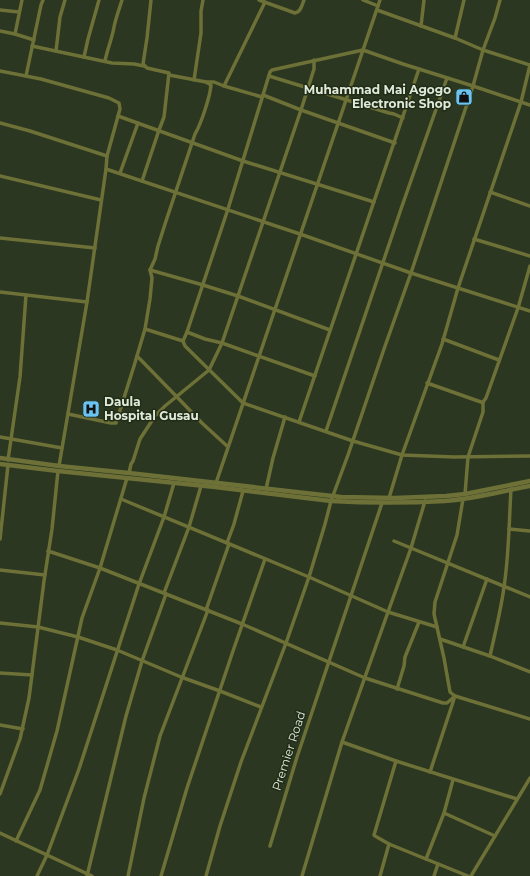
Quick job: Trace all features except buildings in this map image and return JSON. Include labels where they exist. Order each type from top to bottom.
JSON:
[{"type":"street","points":[[15,34],[22,0]]},
{"type":"street","points":[[26,76],[43,0]]},
{"type":"street","points":[[56,51],[60,16],[65,0]]},
{"type":"street","points":[[84,57],[99,0]]},
{"type":"street","points":[[105,61],[107,49],[122,0]]},
{"type":"street","points":[[144,66],[143,64],[151,0]]},
{"type":"street","points":[[194,80],[201,33],[201,11],[203,0]]},
{"type":"street","points":[[258,0],[295,13],[300,10],[304,0]]},
{"type":"street","points":[[364,0],[377,8],[421,26],[483,50],[530,65],[521,102],[474,239],[443,339],[402,455],[389,498]]},
{"type":"street","points":[[216,482],[380,0]]},
{"type":"street","points":[[421,26],[424,0]]},
{"type":"street","points":[[455,38],[464,0]]},
{"type":"street","points":[[206,876],[220,826],[241,762],[309,577],[332,499],[411,273],[500,0]]},
{"type":"street","points":[[224,86],[265,2]]},
{"type":"street","points":[[0,10],[20,12]]},
{"type":"street","points":[[0,31],[34,40]]},
{"type":"street","points":[[32,46],[112,63],[134,64],[169,73],[169,75],[206,82],[214,82],[263,96],[394,143]]},
{"type":"street","points":[[530,105],[363,50],[272,70],[228,209],[183,341],[185,346],[243,403],[353,441],[402,455],[468,457],[530,456]]},
{"type":"street","points":[[129,473],[140,439],[155,416],[165,406],[210,370],[222,343],[280,173],[314,69],[314,60]]},
{"type":"street","points":[[299,422],[420,69]]},
{"type":"street","points":[[0,70],[41,79],[110,98],[119,103],[120,109],[107,156],[87,302],[58,469],[29,698],[20,739],[0,794]]},
{"type":"street","points":[[142,181],[164,118],[169,75]]},
{"type":"street","points":[[269,76],[403,118]]},
{"type":"street","points":[[326,431],[447,78]]},
{"type":"street","points":[[68,414],[116,423],[145,329],[152,278],[150,270],[155,259],[164,227],[210,92],[211,85],[206,82]]},
{"type":"street","points":[[118,116],[243,161],[374,202]]},
{"type":"street","points":[[0,123],[107,156]]},
{"type":"street","points":[[120,173],[138,123]]},
{"type":"street","points":[[106,169],[530,312]]},
{"type":"street","points":[[0,176],[102,200]]},
{"type":"street","points":[[490,192],[530,206]]},
{"type":"street","points":[[0,238],[95,248]]},
{"type":"street","points":[[474,239],[530,256]]},
{"type":"street","points":[[530,266],[518,308],[484,402],[483,412],[468,457],[464,496],[457,535],[436,602],[434,614],[450,692],[455,696],[530,719]]},
{"type":"street","points":[[150,270],[203,284],[330,330]]},
{"type":"street","points":[[0,292],[87,302]]},
{"type":"street","points":[[0,539],[8,462],[20,377],[26,295]]},
{"type":"street","points":[[145,329],[183,341]]},
{"type":"street","points":[[187,332],[315,376]]},
{"type":"street","points":[[443,339],[499,360]]},
{"type":"street","points":[[137,356],[202,423],[227,446]]},
{"type":"street","points":[[427,383],[484,402]]},
{"type":"street","points":[[266,489],[285,417]]},
{"type":"street","points":[[0,437],[62,448]]},
{"type":"street","points":[[0,458],[8,462],[127,478],[243,491],[382,503],[445,501],[530,482]]},
{"type":"street","points":[[0,464],[8,462]]},
{"type":"street","points":[[58,469],[129,473],[216,482],[332,499],[464,496],[530,486]]},
{"type":"street","points":[[16,841],[40,790],[57,731],[82,618],[100,568],[127,478]]},
{"type":"street","points":[[37,876],[47,855],[79,769],[117,650],[139,584],[164,517],[174,483]]},
{"type":"street","points":[[87,875],[126,716],[142,661],[189,528],[201,486]]},
{"type":"street","points":[[490,656],[504,586],[511,489]]},
{"type":"street","points":[[128,876],[144,798],[160,736],[207,610],[243,491]]},
{"type":"street","points":[[121,499],[309,577],[388,612],[437,627]]},
{"type":"street","points":[[302,876],[342,742],[411,548],[425,501]]},
{"type":"street","name":"Premier Road","points":[[270,846],[328,662],[382,503]]},
{"type":"street","points":[[509,529],[530,531]]},
{"type":"street","points":[[394,540],[448,564],[530,597]]},
{"type":"street","points":[[48,551],[100,568],[242,624],[365,678],[443,703],[455,696]]},
{"type":"street","points":[[161,876],[187,788],[265,559]]},
{"type":"street","points":[[0,570],[45,575]]},
{"type":"street","points":[[463,647],[487,579]]},
{"type":"street","points":[[397,689],[404,666],[404,658],[419,622]]},
{"type":"street","points":[[0,623],[38,627],[78,637],[117,650],[181,677],[262,707]]},
{"type":"street","points":[[440,639],[490,656],[530,672]]},
{"type":"street","points":[[0,673],[32,675]]},
{"type":"street","points":[[430,772],[455,696]]},
{"type":"street","points":[[0,725],[23,729]]},
{"type":"street","points":[[342,742],[453,780],[517,799]]},
{"type":"street","points":[[396,761],[374,835],[376,838],[389,844],[470,876],[530,778]]},
{"type":"street","points":[[426,859],[444,813],[453,780]]},
{"type":"street","points":[[444,813],[495,836]]},
{"type":"street","points":[[0,833],[87,875],[92,876]]},
{"type":"street","points":[[380,876],[389,844]]},
{"type":"street","points":[[434,876],[438,864]]},
{"type":"place","name":"Muhammad Mai Agogo Electronic Shop","points":[[464,97]]},
{"type":"place","name":"Daula Hospital Gusau","points":[[91,409]]}]
